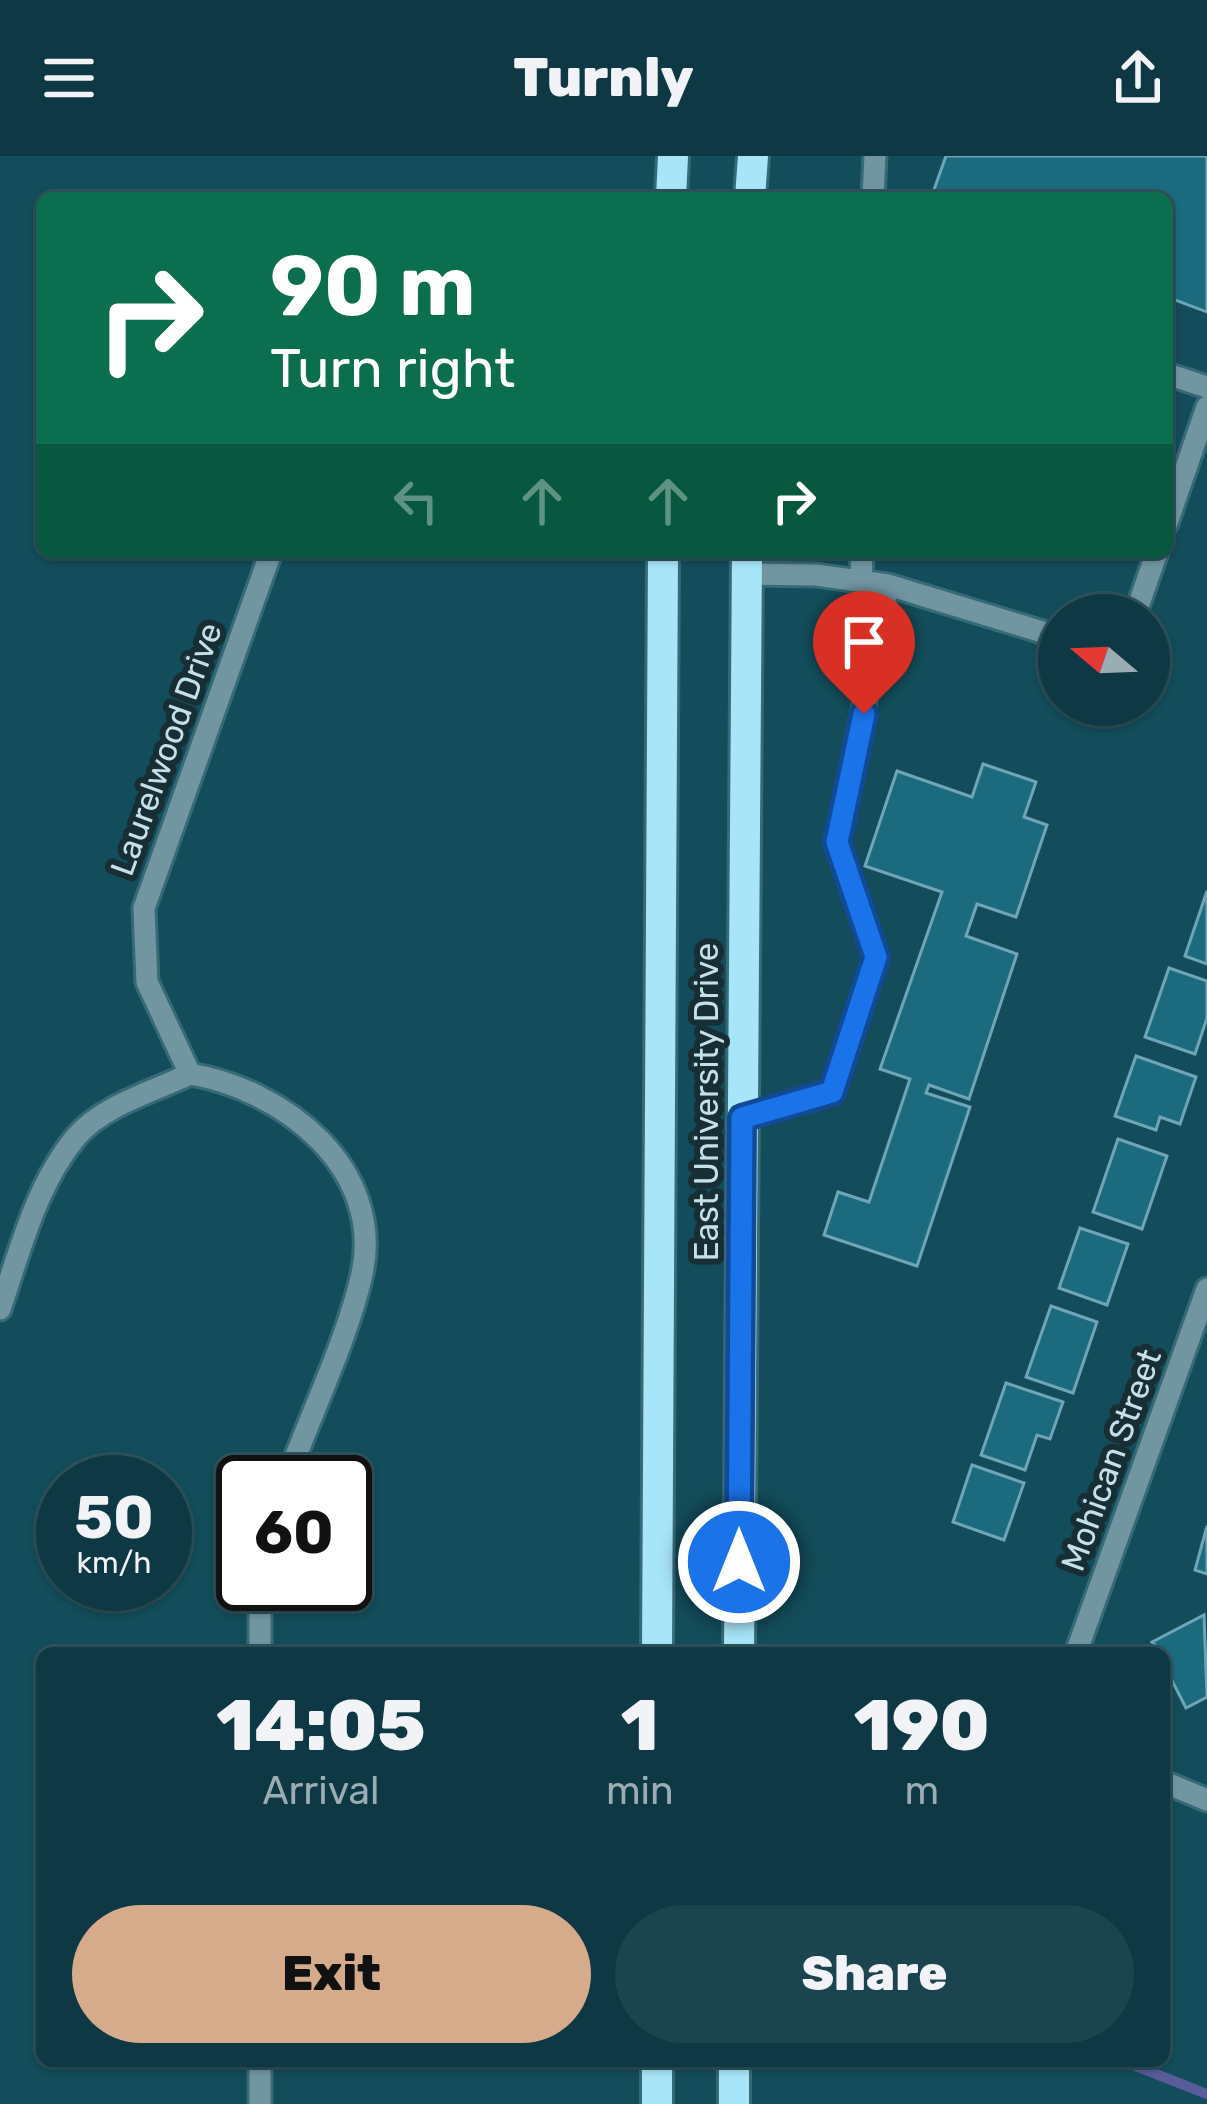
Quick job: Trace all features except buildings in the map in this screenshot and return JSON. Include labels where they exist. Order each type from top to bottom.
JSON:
[{"type":"main road","points":[[671,192],[673,156]]},
{"type":"main road","points":[[750,192],[753,156]]},
{"type":"main road","name":"East University Drive","points":[[657,1647],[663,558]]},
{"type":"main road","name":"East University Drive","points":[[739,1647],[746,563]]},
{"type":"main road","points":[[657,2067],[657,2104]]},
{"type":"main road","points":[[734,2067],[734,2104]]},
{"type":"street","points":[[873,192],[874,156]]},
{"type":"street","points":[[1173,376],[1207,387]]},
{"type":"street","points":[[1173,505],[1207,406]]},
{"type":"street","name":"Laurelwood Drive","points":[[190,1073],[147,982],[144,908],[270,558]]},
{"type":"street","points":[[861,581],[862,558]]},
{"type":"street","points":[[1142,594],[1155,558]]},
{"type":"street","points":[[746,563],[888,585],[1038,631]]},
{"type":"street","points":[[742,1118],[832,1092],[876,957],[837,842],[888,585]]},
{"type":"street","points":[[0,1309],[36,1204],[77,1136],[108,1113],[190,1073],[258,1092],[319,1132],[358,1204],[362,1273],[296,1455]]},
{"type":"street","name":"Mohican Street","points":[[1078,1647],[1207,1289]]},
{"type":"street","points":[[260,1611],[260,1647]]},
{"type":"street","points":[[1170,1785],[1207,1800]]},
{"type":"street","points":[[260,2067],[260,2104]]},
{"type":"waterway","points":[[1138,2067],[1207,2094]]},
{"type":"route","points":[[739,1562],[742,1118],[832,1092],[876,957],[837,842],[864,714]]}]
